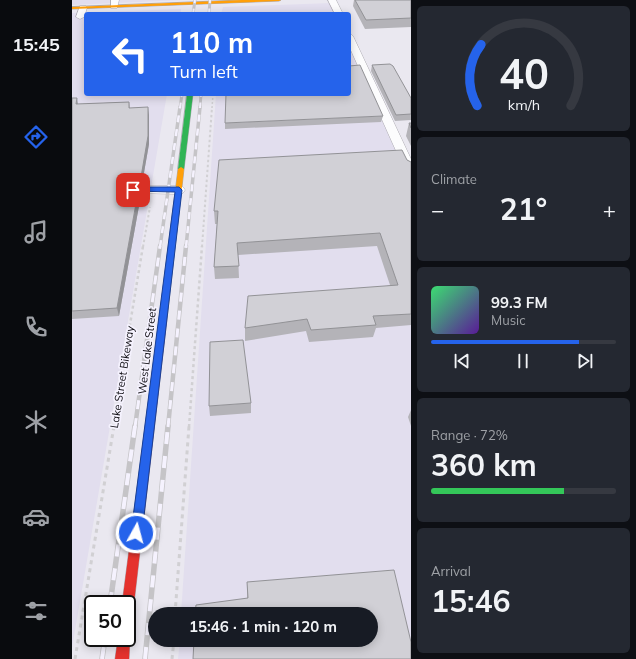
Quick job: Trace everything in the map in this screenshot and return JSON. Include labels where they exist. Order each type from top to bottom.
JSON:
[{"type":"main road","points":[[72,8],[83,8],[115,3],[180,4],[200,7],[220,4],[279,0]]},
{"type":"main road","points":[[180,4],[190,2],[200,7]]},
{"type":"main road","name":"West Lake Street","points":[[129,595],[190,96]]},
{"type":"main road","points":[[122,659],[123,647]]},
{"type":"lane","points":[[332,0],[338,12]]},
{"type":"lane","points":[[80,18],[83,8]]},
{"type":"lane","points":[[351,40],[411,171]]},
{"type":"lane","points":[[133,190],[179,190]]},
{"type":"path","points":[[176,607],[213,96]]},
{"type":"path","name":"Lake Street Bikeway","points":[[75,659],[153,190]]},
{"type":"path","points":[[172,659],[173,647]]},
{"type":"shaded area","points":[[72,0],[183,0],[72,5]]},
{"type":"shaded area","points":[[333,3],[338,12],[222,12],[223,7]]},
{"type":"shaded area","points":[[181,9],[181,12],[99,12]]},
{"type":"shaded area","points":[[72,13],[84,13],[84,96],[167,96],[72,648]]},
{"type":"shaded area","points":[[351,40],[411,171],[411,659],[178,659],[179,647],[378,647],[378,607],[181,607],[216,96],[351,96]]},
{"type":"building","points":[[355,0],[411,0],[411,18],[366,20]]},
{"type":"building","points":[[390,64],[393,66],[411,98],[411,114],[396,115],[372,65]]},
{"type":"building","points":[[360,65],[383,116],[225,123],[226,96],[351,96],[351,66]]},
{"type":"building","points":[[72,98],[77,98],[76,104],[129,102],[129,108],[148,107],[148,136],[141,177],[127,178],[124,181],[128,186],[139,187],[117,308],[72,311]]},
{"type":"building","points":[[402,150],[407,160],[411,162],[411,314],[373,316],[376,325],[311,330],[307,319],[245,328],[248,296],[398,285],[380,233],[237,243],[239,266],[214,267],[218,211],[214,211],[219,160]]},
{"type":"building","points":[[243,340],[251,403],[209,406],[210,342]]},
{"type":"building","points":[[394,570],[411,642],[411,659],[193,659],[194,647],[378,647],[378,607],[196,607],[196,605],[248,598],[247,582]]},
{"type":"railway","points":[[193,12],[195,0]]},
{"type":"railway","points":[[209,12],[210,0]]},
{"type":"railway","points":[[180,108],[182,96]]},
{"type":"railway","points":[[200,108],[201,96]]},
{"type":"railway","points":[[160,247],[180,107]]},
{"type":"railway","points":[[186,247],[200,107]]},
{"type":"railway","points":[[135,427],[160,246]]},
{"type":"railway","points":[[168,427],[186,246]]},
{"type":"railway","points":[[111,595],[135,426]]},
{"type":"railway","points":[[145,659],[168,426]]},
{"type":"railway","points":[[102,659],[104,647]]},
{"type":"traffic: fast","points":[[181,169],[190,96]]},
{"type":"traffic: slow","points":[[72,8],[279,0]]},
{"type":"traffic: slow","points":[[163,319],[181,169]]},
{"type":"traffic: jam","points":[[129,595],[163,319]]},
{"type":"traffic: jam","points":[[122,659],[123,647]]},
{"type":"route","points":[[133,190],[179,190],[136,533]]}]
